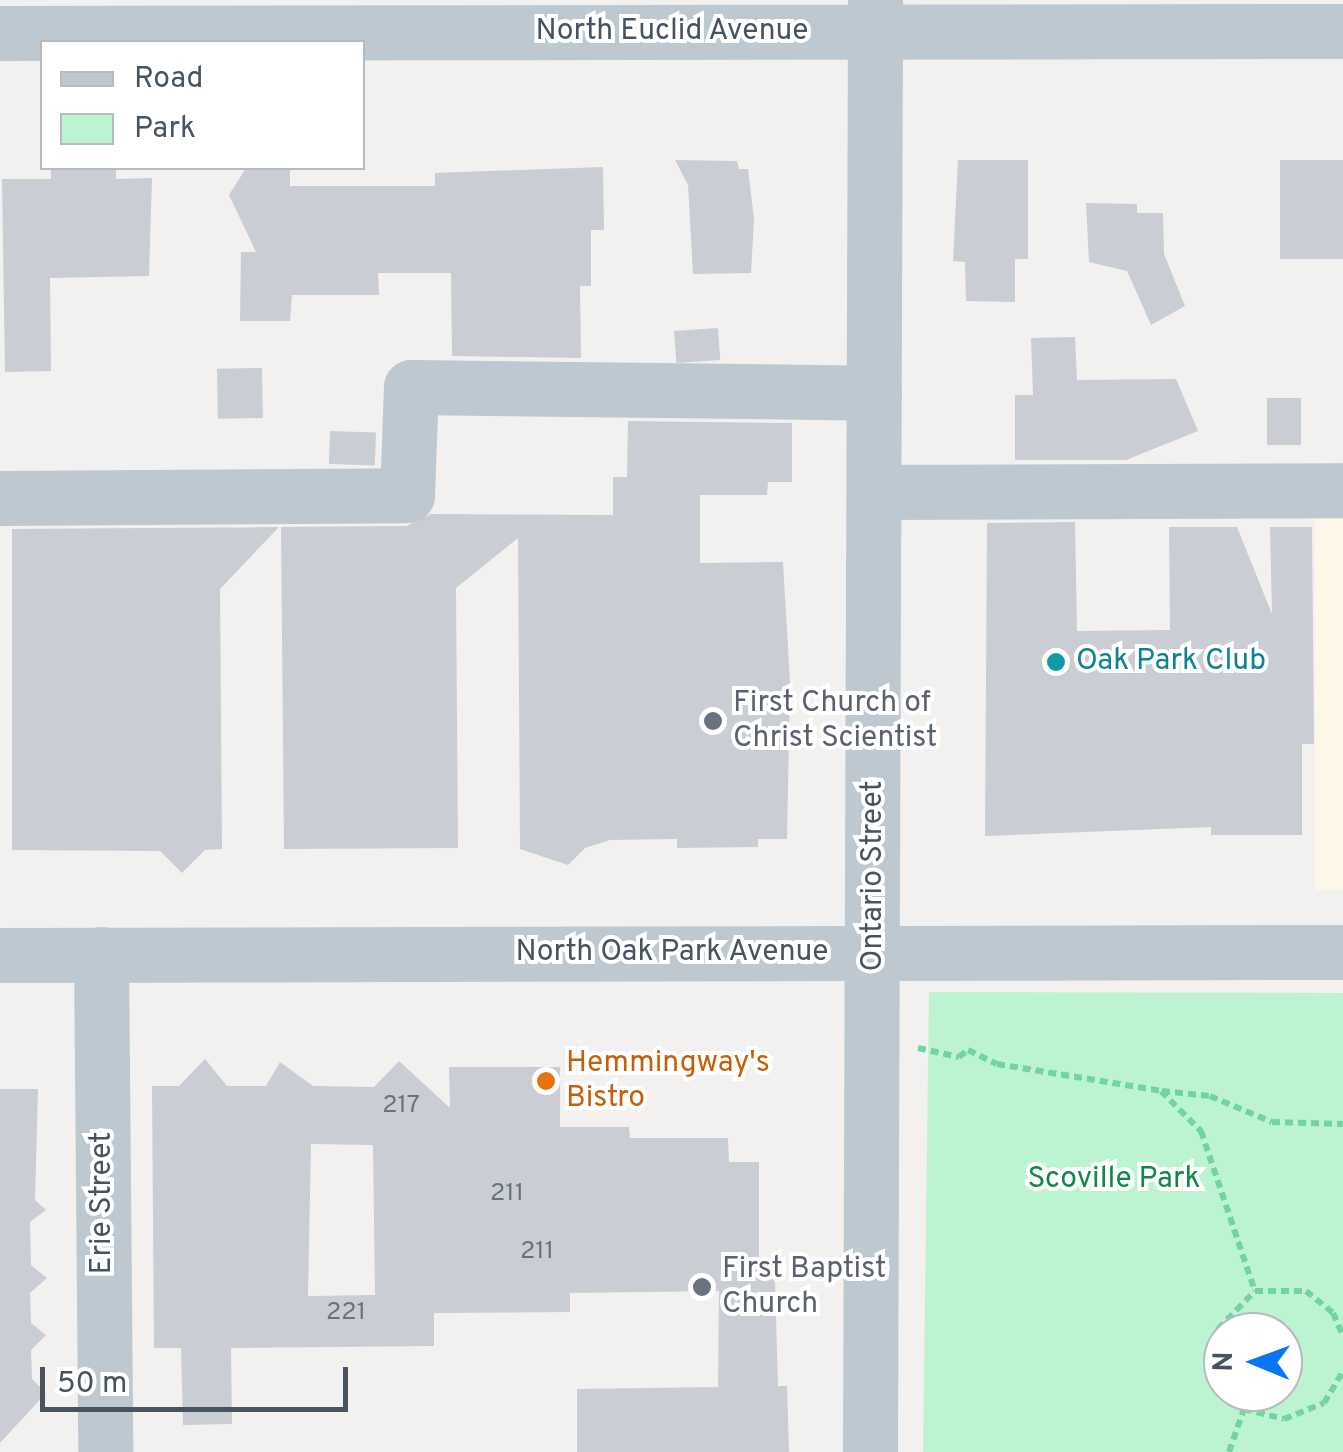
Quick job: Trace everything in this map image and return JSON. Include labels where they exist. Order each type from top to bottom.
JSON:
[{"type":"street","name":"North Euclid Avenue","points":[[0,33],[875,16],[1343,30]]},
{"type":"street","name":"Ontario Street","points":[[870,1452],[875,952],[875,16]]},
{"type":"street","points":[[0,498],[406,495],[411,387],[874,393]]},
{"type":"street","points":[[875,492],[1343,490]]},
{"type":"street","name":"North Oak Park Avenue","points":[[0,955],[1343,952]]},
{"type":"street","name":"Erie Street","points":[[100,954],[105,1452]]},
{"type":"path","points":[[908,1040],[922,1052],[958,1057],[968,1050],[998,1064],[1210,1096],[1272,1122],[1343,1124]]},
{"type":"path","points":[[1161,1091],[1201,1131],[1254,1291]]},
{"type":"path","points":[[1234,1312],[1254,1291],[1306,1292],[1333,1313],[1343,1335]]},
{"type":"path","points":[[1256,1412],[1284,1419],[1306,1414],[1324,1402],[1343,1371]]},
{"type":"path","points":[[1229,1452],[1243,1412]]},
{"type":"shaded area","points":[[1315,510],[1343,510],[1343,890],[1315,890]]},
{"type":"green space","name":"Scoville Park","points":[[929,992],[1343,993],[1343,1452],[923,1452]]},
{"type":"building","points":[[675,160],[737,161],[739,169],[748,169],[754,219],[751,273],[693,274],[688,185]]},
{"type":"building","points":[[958,160],[1028,160],[1028,259],[1015,259],[1015,302],[966,301],[965,262],[953,261]]},
{"type":"building","points":[[1280,160],[1343,160],[1343,259],[1280,259]]},
{"type":"building","points":[[603,167],[604,230],[591,230],[591,286],[580,286],[581,358],[452,356],[451,273],[378,273],[379,295],[292,295],[290,321],[240,321],[241,252],[256,252],[229,195],[245,170],[290,170],[290,186],[435,186],[435,173]]},
{"type":"building","points":[[51,170],[116,170],[116,179],[152,178],[149,276],[50,278],[51,371],[5,372],[2,179],[51,179]]},
{"type":"building","points":[[1086,203],[1137,204],[1137,213],[1163,213],[1164,254],[1185,306],[1151,325],[1127,271],[1089,262]]},
{"type":"building","points":[[718,328],[720,360],[676,363],[674,331]]},
{"type":"building","points":[[1075,337],[1077,380],[1176,379],[1198,431],[1126,460],[1015,460],[1015,395],[1033,395],[1031,338]]},
{"type":"building","points":[[262,368],[263,418],[218,419],[217,369]]},
{"type":"building","points":[[1267,398],[1301,398],[1301,445],[1267,445]]},
{"type":"building","points":[[628,421],[792,423],[792,482],[768,482],[767,495],[700,495],[700,563],[783,562],[790,682],[787,839],[758,839],[758,847],[677,848],[677,839],[610,840],[585,848],[568,865],[520,849],[518,538],[456,588],[458,848],[284,849],[281,527],[407,526],[431,514],[613,515],[613,477],[627,477]]},
{"type":"building","points":[[330,431],[376,433],[375,466],[329,464]]},
{"type":"building","name":"Oak Park Club","points":[[1075,522],[1077,631],[1170,630],[1169,527],[1237,527],[1272,614],[1270,527],[1312,527],[1314,744],[1302,744],[1302,835],[1211,835],[1211,827],[985,836],[987,523]]},
{"type":"building","points":[[279,527],[220,589],[222,849],[205,850],[182,873],[160,851],[12,850],[12,529]]},
{"type":"building","points":[[205,1059],[227,1086],[266,1086],[280,1062],[313,1086],[374,1087],[399,1061],[450,1108],[449,1067],[560,1067],[560,1127],[629,1127],[630,1138],[728,1138],[729,1162],[759,1162],[759,1265],[775,1282],[778,1386],[787,1386],[789,1452],[577,1452],[577,1389],[718,1387],[719,1291],[570,1293],[570,1312],[434,1313],[434,1346],[231,1348],[232,1424],[183,1425],[181,1348],[154,1348],[152,1086],[179,1086]],"holes":[[[311,1144],[373,1145],[375,1295],[308,1296]]]},
{"type":"building","points":[[0,1089],[38,1089],[35,1200],[46,1210],[30,1222],[31,1265],[47,1278],[30,1293],[31,1323],[46,1335],[31,1350],[32,1379],[46,1393],[0,1443]]},
{"type":"place","name":"Oak Park Club","points":[[1056,662]]},
{"type":"place","name":"First Church of Christ Scientist","points":[[713,721]]},
{"type":"place","name":"Hemmingway's Bistro","points":[[546,1081]]},
{"type":"place","name":"First Baptist Church","points":[[702,1287]]}]
